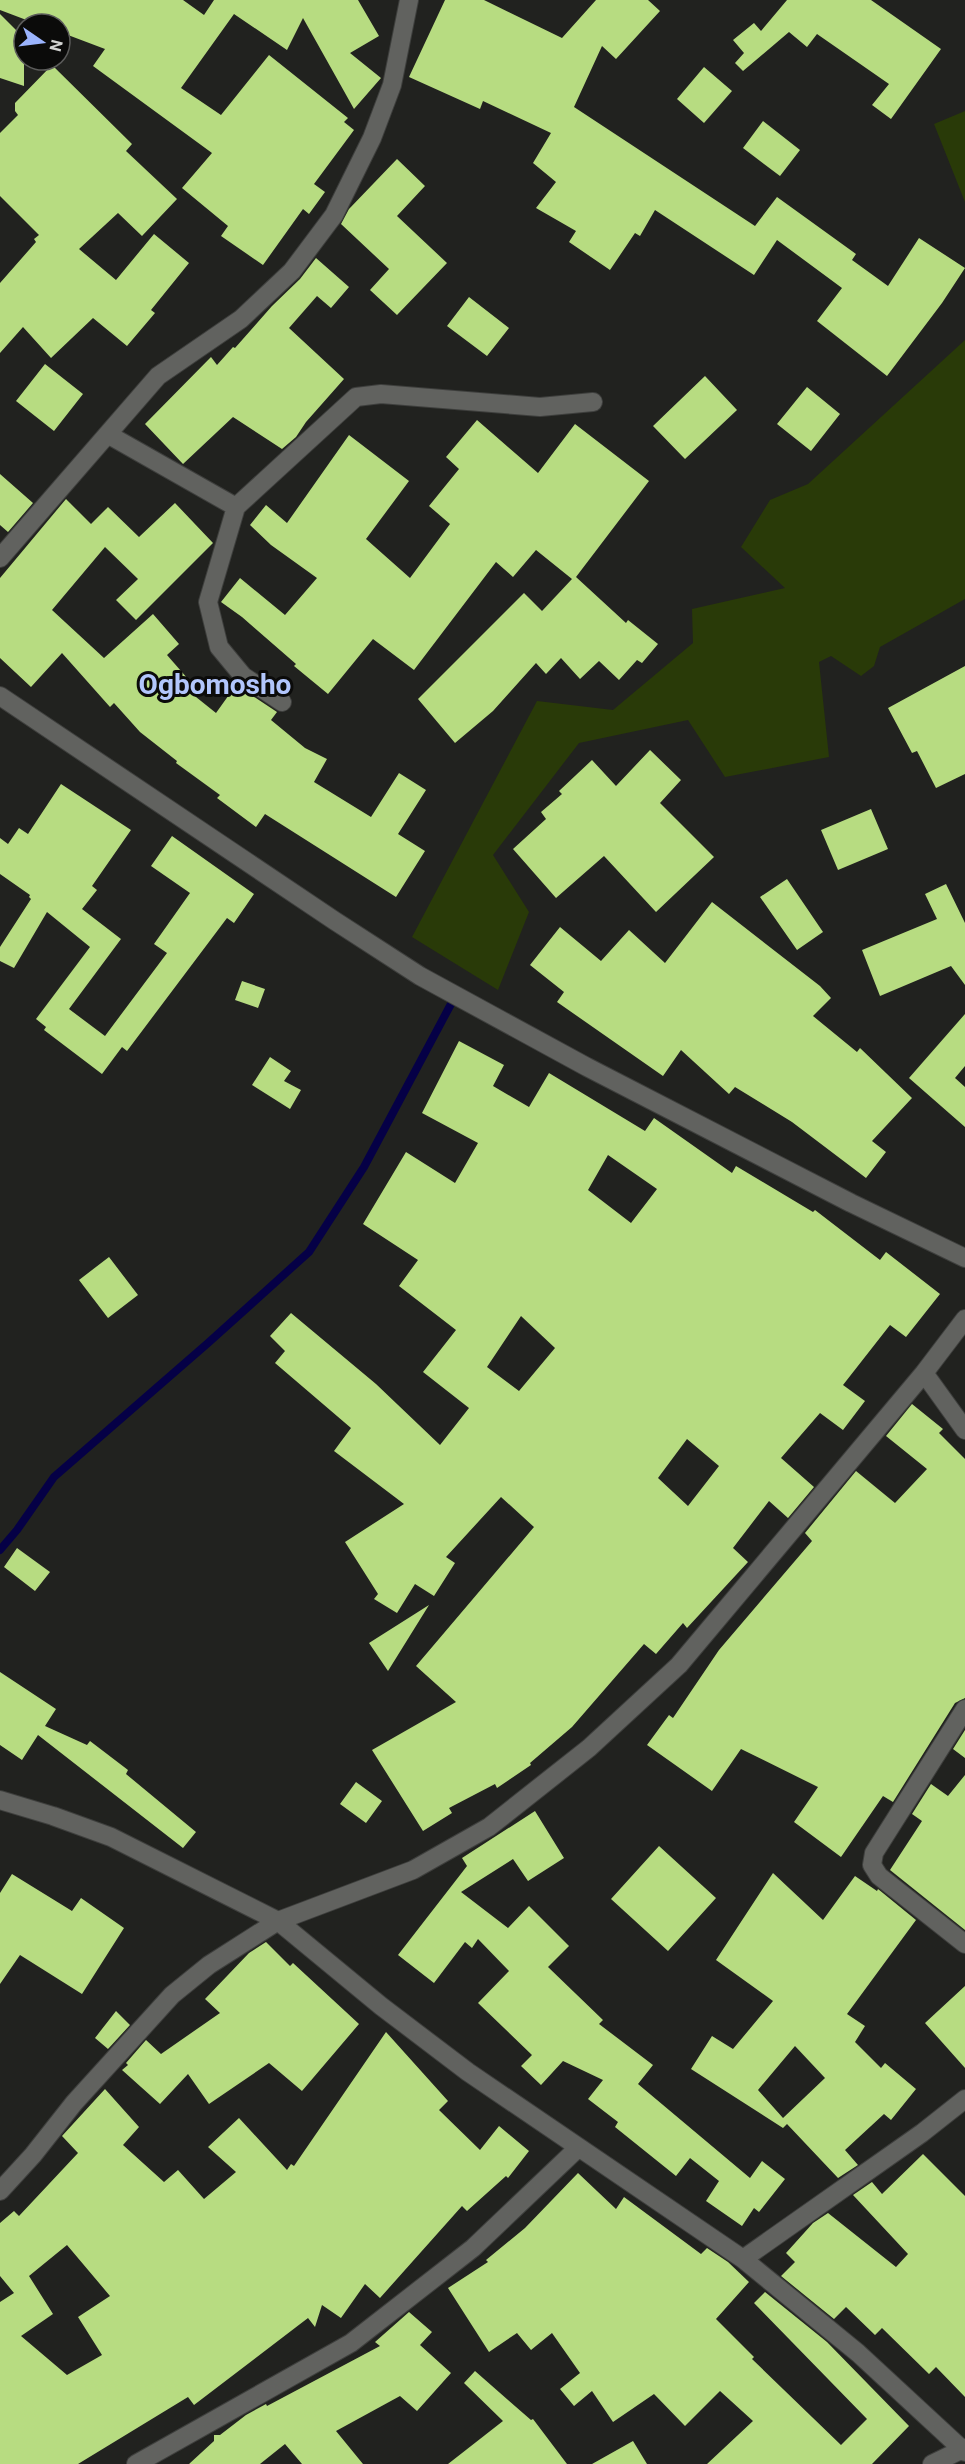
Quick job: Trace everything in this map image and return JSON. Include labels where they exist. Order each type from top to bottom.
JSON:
[{"type":"street","points":[[0,558],[158,376],[241,319],[292,271],[334,214],[372,138],[392,84],[409,0]]},
{"type":"street","points":[[282,702],[243,676],[219,647],[208,602],[236,507],[356,397],[381,394],[540,407],[593,402]]},
{"type":"street","points":[[109,435],[236,507]]},
{"type":"street","points":[[0,696],[420,976],[587,1067],[851,1203],[965,1258]]},
{"type":"street","points":[[0,2191],[33,2155],[74,2103],[172,1995],[209,1965],[278,1921],[423,1865],[489,1827],[589,1748],[679,1665],[924,1373],[965,1319]]},
{"type":"street","points":[[924,1373],[965,1430]]},
{"type":"street","points":[[965,1709],[874,1853],[872,1865],[879,1876],[965,1944]]},
{"type":"street","points":[[0,1800],[111,1837],[278,1921],[381,2006],[459,2065],[743,2259],[858,2353],[964,2450],[932,2464]]},
{"type":"street","points":[[743,2259],[922,2133],[965,2099]]},
{"type":"street","points":[[136,2464],[351,2343],[473,2248],[578,2148]]},
{"type":"green space","points":[[965,111],[965,202],[934,124]]},
{"type":"green space","points":[[965,340],[965,599],[880,647],[874,666],[861,676],[831,656],[819,662],[829,757],[725,777],[688,720],[579,743],[493,855],[529,912],[498,990],[412,937],[537,701],[613,710],[693,643],[692,609],[785,588],[741,547],[770,500],[808,484]]},
{"type":"building","points":[[0,0],[183,0],[204,15],[214,0],[358,0],[379,36],[350,53],[381,78],[354,109],[303,18],[287,50],[234,14],[181,88],[221,115],[269,55],[348,118],[344,122],[354,130],[314,184],[325,192],[309,214],[303,209],[263,265],[221,236],[228,226],[182,188],[212,153],[93,66],[105,49],[72,37],[72,12],[12,12],[12,15],[0,10]]},
{"type":"building","points":[[445,0],[484,0],[562,38],[596,0],[648,0],[660,11],[616,59],[602,46],[574,107],[755,226],[777,197],[856,254],[852,260],[888,286],[919,238],[965,268],[942,303],[887,376],[817,321],[842,288],[777,240],[754,275],[655,210],[640,236],[635,233],[610,270],[569,242],[576,231],[536,208],[556,182],[533,163],[551,133],[483,101],[480,109],[409,77]]},
{"type":"building","points":[[787,0],[871,0],[941,49],[891,119],[872,105],[889,84],[817,34],[807,47],[789,32],[743,71],[735,63],[744,53],[733,40],[754,23],[761,31]]},
{"type":"building","points":[[0,14],[12,26],[12,72],[24,72],[24,86],[0,78]]},
{"type":"building","points":[[704,67],[732,91],[704,123],[677,99]]},
{"type":"building","points":[[45,72],[59,72],[132,144],[126,151],[177,199],[142,236],[118,213],[79,249],[116,280],[154,234],[189,263],[151,310],[155,313],[127,346],[93,318],[51,358],[23,327],[0,353],[0,283],[36,242],[34,239],[39,235],[0,196],[0,133],[18,115],[15,111],[15,103]]},
{"type":"building","points":[[763,121],[800,150],[780,176],[743,148]]},
{"type":"building","points":[[397,159],[425,186],[397,216],[447,263],[397,315],[370,290],[389,269],[341,224],[349,209]]},
{"type":"building","points":[[316,258],[349,287],[331,308],[317,296],[289,328],[344,379],[306,422],[296,437],[282,449],[233,417],[183,464],[145,424],[211,357],[217,365],[233,347],[235,348],[272,306],[300,279]]},
{"type":"building","points":[[469,297],[509,328],[487,356],[447,326]]},
{"type":"building","points":[[45,364],[83,394],[54,431],[16,401]]},
{"type":"building","points":[[705,376],[737,410],[685,459],[653,426]]},
{"type":"building","points":[[807,387],[840,414],[811,451],[777,424]]},
{"type":"building","points":[[477,420],[538,473],[575,424],[649,481],[576,577],[626,623],[628,620],[658,644],[642,663],[637,660],[619,680],[599,661],[580,679],[561,658],[546,674],[536,663],[493,711],[455,743],[418,699],[524,593],[542,611],[572,579],[536,550],[513,577],[496,562],[414,670],[373,639],[328,694],[294,666],[296,664],[242,617],[221,602],[240,578],[285,615],[317,578],[271,545],[250,525],[266,505],[287,523],[349,435],[409,481],[366,539],[410,578],[450,524],[429,506],[459,469],[446,457]]},
{"type":"building","points":[[0,474],[33,503],[8,532],[0,525]]},
{"type":"building","points":[[66,499],[91,524],[108,507],[139,537],[175,503],[213,543],[136,620],[116,600],[138,579],[105,547],[52,610],[104,658],[153,614],[179,644],[167,655],[188,679],[181,685],[216,713],[236,685],[277,712],[271,720],[305,748],[327,759],[314,782],[371,817],[399,773],[426,790],[398,834],[425,851],[396,897],[265,814],[256,827],[217,798],[220,795],[176,763],[177,761],[140,732],[114,703],[110,707],[62,653],[31,687],[0,658],[0,578]]},
{"type":"building","points":[[965,666],[965,774],[936,788],[917,751],[912,753],[888,708]]},
{"type":"building","points":[[650,750],[681,780],[660,803],[714,857],[656,912],[604,856],[556,898],[513,849],[546,819],[541,812],[562,794],[559,791],[592,760],[616,786]]},
{"type":"building","points":[[61,784],[131,830],[92,886],[97,890],[82,909],[121,939],[69,1009],[105,1036],[167,953],[154,944],[190,893],[151,866],[172,836],[254,894],[234,923],[227,918],[127,1051],[122,1047],[102,1074],[44,1030],[46,1027],[36,1019],[90,947],[47,912],[14,968],[0,961],[0,947],[31,899],[30,895],[0,874],[0,838],[8,844],[19,828],[28,834]]},
{"type":"building","points":[[871,809],[888,849],[838,870],[821,830]]},
{"type":"building","points":[[787,879],[823,932],[797,950],[760,897]]},
{"type":"building","points":[[946,884],[965,923],[965,985],[951,966],[880,996],[862,950],[937,919],[925,894]]},
{"type":"building","points":[[712,902],[820,986],[831,998],[813,1016],[857,1052],[860,1048],[912,1098],[872,1141],[886,1152],[866,1178],[792,1122],[735,1087],[729,1094],[681,1050],[663,1076],[557,1002],[564,992],[530,965],[560,927],[601,961],[629,930],[665,963]]},
{"type":"building","points":[[242,981],[265,989],[258,1008],[235,1000]]},
{"type":"building","points":[[965,1014],[965,1066],[955,1078],[965,1087],[965,1127],[909,1078]]},
{"type":"building","points":[[459,1041],[504,1065],[493,1086],[529,1107],[549,1073],[645,1131],[654,1118],[732,1173],[736,1166],[813,1212],[815,1210],[880,1260],[886,1252],[940,1294],[906,1337],[890,1325],[843,1385],[865,1401],[843,1430],[820,1413],[781,1458],[814,1487],[788,1518],[769,1501],[733,1548],[748,1562],[687,1628],[683,1623],[656,1654],[644,1644],[572,1727],[530,1763],[531,1765],[497,1788],[495,1784],[449,1808],[452,1813],[423,1831],[372,1750],[456,1702],[416,1666],[534,1527],[501,1497],[446,1557],[455,1563],[434,1596],[415,1584],[397,1613],[374,1599],[378,1594],[345,1542],[404,1504],[334,1451],[351,1428],[275,1363],[285,1351],[270,1336],[291,1313],[376,1384],[440,1445],[469,1408],[423,1372],[456,1330],[399,1286],[418,1260],[363,1224],[406,1152],[455,1183],[478,1143],[422,1113]],"holes":[[[608,1155],[657,1189],[631,1223],[588,1190]],[[521,1316],[555,1348],[519,1391],[487,1367]],[[687,1439],[719,1466],[688,1506],[658,1478]]]},
{"type":"building","points":[[270,1057],[291,1071],[284,1081],[301,1090],[290,1109],[252,1085]]},
{"type":"building","points":[[109,1257],[138,1295],[108,1318],[79,1280]]},
{"type":"building","points":[[912,1404],[943,1429],[939,1433],[965,1459],[965,1698],[955,1703],[893,1802],[883,1796],[841,1857],[794,1822],[818,1787],[741,1749],[712,1791],[647,1745],[669,1715],[673,1718],[719,1650],[812,1541],[805,1533],[856,1471],[895,1503],[927,1469],[886,1436]]},
{"type":"building","points":[[17,1548],[50,1572],[35,1591],[4,1567]]},
{"type":"building","points":[[429,1605],[388,1671],[369,1643]]},
{"type":"building","points":[[0,1672],[56,1709],[45,1726],[87,1745],[90,1741],[128,1770],[126,1774],[196,1832],[183,1848],[38,1735],[22,1760],[0,1745]]},
{"type":"building","points":[[965,1730],[965,1758],[953,1749]]},
{"type":"building","points":[[965,1775],[965,1930],[890,1870],[922,1821],[912,1814],[931,1784],[948,1796]]},
{"type":"building","points":[[356,1782],[382,1801],[366,1823],[340,1804]]},
{"type":"building","points":[[535,1811],[564,1858],[528,1881],[513,1859],[461,1892],[508,1928],[529,1906],[569,1946],[548,1967],[603,2020],[599,2024],[653,2065],[638,2084],[750,2178],[762,2161],[785,2179],[759,2212],[754,2208],[742,2226],[706,2201],[719,2181],[690,2158],[676,2176],[615,2127],[618,2122],[588,2099],[603,2080],[563,2061],[541,2085],[521,2066],[532,2055],[478,2003],[509,1971],[478,1939],[472,1948],[465,1942],[434,1983],[398,1955],[467,1866],[462,1858]]},
{"type":"building","points":[[659,1846],[716,1898],[668,1951],[611,1899]]},
{"type":"building","points":[[773,1873],[823,1920],[855,1876],[877,1891],[878,1889],[916,1920],[847,2014],[865,2026],[855,2042],[881,2068],[885,2063],[916,2089],[891,2120],[884,2114],[845,2150],[858,2165],[838,2178],[787,2124],[783,2128],[691,2069],[712,2036],[733,2049],[773,2001],[716,1960]],"holes":[[[795,2046],[825,2078],[783,2118],[758,2090]]]},
{"type":"building","points":[[12,1874],[72,1911],[81,1898],[124,1928],[82,1994],[20,1955],[0,1984],[0,1893]]},
{"type":"building","points":[[266,1942],[290,1966],[293,1963],[359,2024],[302,2091],[269,2063],[209,2104],[188,2074],[160,2104],[122,2070],[128,2065],[126,2063],[146,2040],[161,2054],[220,2013],[205,1999],[249,1953]]},
{"type":"building","points":[[965,1986],[965,2068],[925,2023]]},
{"type":"building","points":[[116,2011],[130,2025],[108,2049],[95,2038]]},
{"type":"building","points":[[386,2032],[448,2101],[439,2110],[480,2150],[499,2126],[529,2151],[508,2178],[506,2176],[467,2211],[462,2206],[380,2298],[365,2284],[341,2318],[322,2305],[315,2327],[308,2318],[194,2405],[188,2397],[78,2464],[0,2464],[0,2302],[14,2293],[0,2276],[0,2223],[14,2211],[19,2216],[78,2153],[62,2136],[105,2089],[139,2127],[123,2145],[164,2182],[178,2170],[204,2199],[236,2172],[208,2147],[239,2118],[287,2170],[291,2164],[294,2166]],"holes":[[[67,2245],[110,2296],[78,2317],[102,2355],[67,2375],[21,2336],[53,2314],[29,2276]]]},
{"type":"building","points":[[923,2154],[965,2196],[965,2397],[936,2367],[929,2374],[882,2328],[875,2335],[846,2307],[834,2319],[781,2276],[795,2262],[786,2253],[813,2223],[828,2213],[896,2267],[908,2254],[853,2195],[872,2182],[882,2194]]},
{"type":"building","points":[[578,2173],[616,2209],[624,2197],[701,2254],[707,2248],[728,2262],[749,2282],[716,2319],[754,2357],[752,2359],[841,2445],[867,2419],[754,2303],[765,2292],[827,2342],[909,2426],[872,2464],[707,2464],[753,2421],[720,2391],[685,2426],[654,2394],[613,2422],[592,2391],[574,2406],[560,2389],[580,2373],[552,2333],[531,2350],[517,2333],[489,2352],[448,2288],[488,2262],[486,2260],[525,2228]]},
{"type":"building","points":[[409,2312],[432,2332],[420,2345],[451,2373],[417,2411],[400,2396],[336,2431],[363,2464],[302,2464],[285,2444],[260,2464],[189,2464],[214,2441],[214,2435],[220,2435],[246,2415],[380,2346],[375,2342]]},
{"type":"building","points":[[475,2371],[531,2420],[533,2419],[567,2464],[448,2464],[503,2421],[464,2383]]},
{"type":"building","points":[[633,2441],[647,2464],[592,2464]]},
{"type":"waterway","points":[[0,1550],[54,1477],[309,1252],[364,1167],[451,1004]]},
{"type":"district","name":"Ogbomosho","points":[[215,684]]}]
